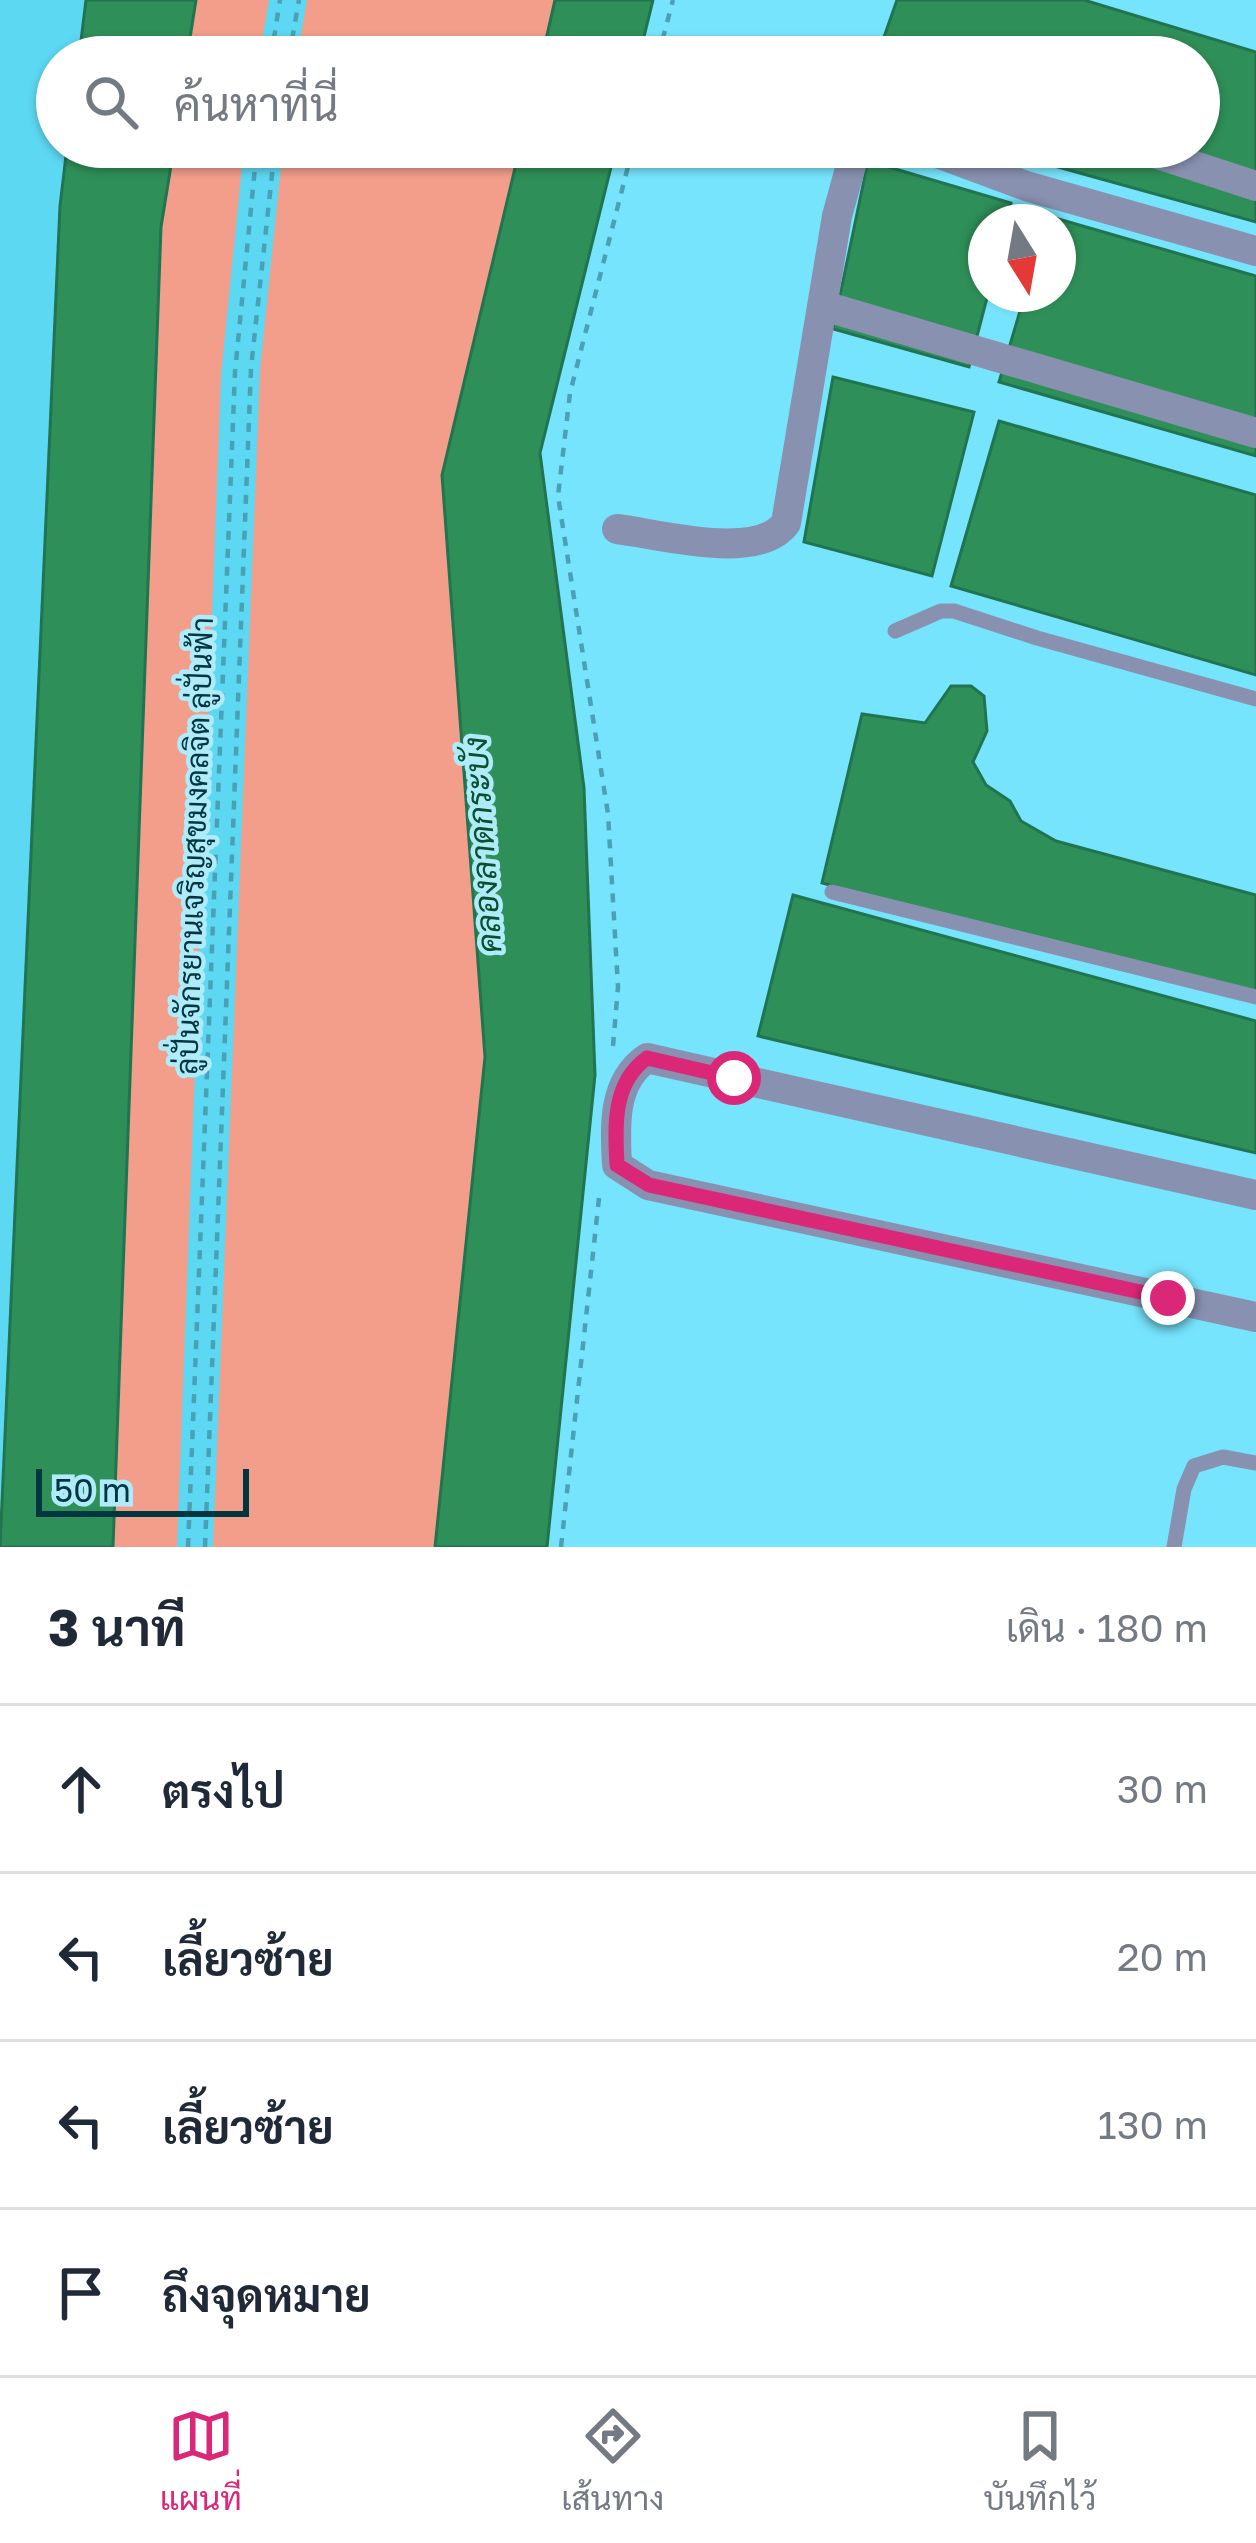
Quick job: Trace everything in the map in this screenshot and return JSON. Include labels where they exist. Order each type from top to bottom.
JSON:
[{"type":"street","points":[[617,529],[741,545],[762,542],[786,524],[837,216],[850,168]]},
{"type":"street","points":[[978,168],[1256,251]]},
{"type":"street","points":[[1201,168],[1256,186]]},
{"type":"street","points":[[824,306],[1256,433]]},
{"type":"street","points":[[1256,1195],[647,1058],[632,1069],[614,1115],[617,1165],[649,1185],[1256,1317]]},
{"type":"lane","points":[[896,631],[941,610],[954,610],[1256,699]]},
{"type":"lane","points":[[832,892],[1256,997]]},
{"type":"lane","points":[[1174,1547],[1184,1489],[1195,1466],[1222,1457],[1256,1462]]},
{"type":"path","points":[[274,36],[280,0]]},
{"type":"path","points":[[293,36],[299,0]]},
{"type":"path","points":[[664,36],[673,0]]},
{"type":"path","name":"ลู่ปั่นจักรยานเจริญสุขมงคลจิต ลู่ปั่นฟ้า","points":[[188,1547],[234,395],[255,168]]},
{"type":"path","points":[[205,1547],[250,392],[273,168]]},
{"type":"path","points":[[612,1058],[618,987],[608,814],[559,496],[570,393],[628,168]]},
{"type":"path","points":[[561,1547],[602,1176]]},
{"type":"shaded area","points":[[0,0],[415,0],[408,36],[36,36],[36,168],[389,168],[325,1547],[0,1547]]},
{"type":"shaded area","points":[[196,0],[269,0],[263,36],[191,36]]},
{"type":"shaded area","points":[[307,0],[555,0],[547,36],[301,36]]},
{"type":"shaded area","points":[[171,168],[242,168],[221,375],[177,1547],[113,1547],[161,227]]},
{"type":"shaded area","points":[[281,168],[515,168],[442,475],[485,1057],[435,1547],[213,1547],[260,370]]},
{"type":"water","points":[[86,0],[196,0],[190,36],[82,36]]},
{"type":"water","points":[[555,0],[653,0],[644,36],[547,36]]},
{"type":"water","points":[[897,0],[1084,0],[1203,36],[884,36]]},
{"type":"water","points":[[1220,41],[1256,52],[1256,222],[1062,168],[1220,168]]},
{"type":"water","points":[[65,168],[171,168],[161,227],[113,1547],[0,1547]]},
{"type":"water","name":"คลองลาดกระบัง","points":[[515,168],[611,168],[540,453],[584,788],[595,1075],[547,1547],[435,1547],[485,1057],[442,475]]},
{"type":"water","points":[[867,168],[892,168],[1011,203],[968,204],[968,312],[983,312],[969,367],[833,329]]},
{"type":"water","points":[[1076,224],[1256,276],[1256,456],[999,382],[1020,312],[1076,312]]},
{"type":"water","points":[[833,377],[974,412],[932,576],[804,542]]},
{"type":"water","points":[[999,421],[1256,495],[1256,675],[951,586]]},
{"type":"water","points":[[951,686],[971,686],[984,696],[987,731],[973,762],[986,785],[1010,801],[1021,821],[1056,841],[1256,895],[1256,1001],[822,883],[862,714],[925,723]]},
{"type":"water","points":[[793,895],[1256,1021],[1256,1153],[758,1036]]},
{"type":"route","points":[[734,1078],[647,1058],[632,1069],[614,1115],[617,1165],[649,1185],[1168,1298]]}]
